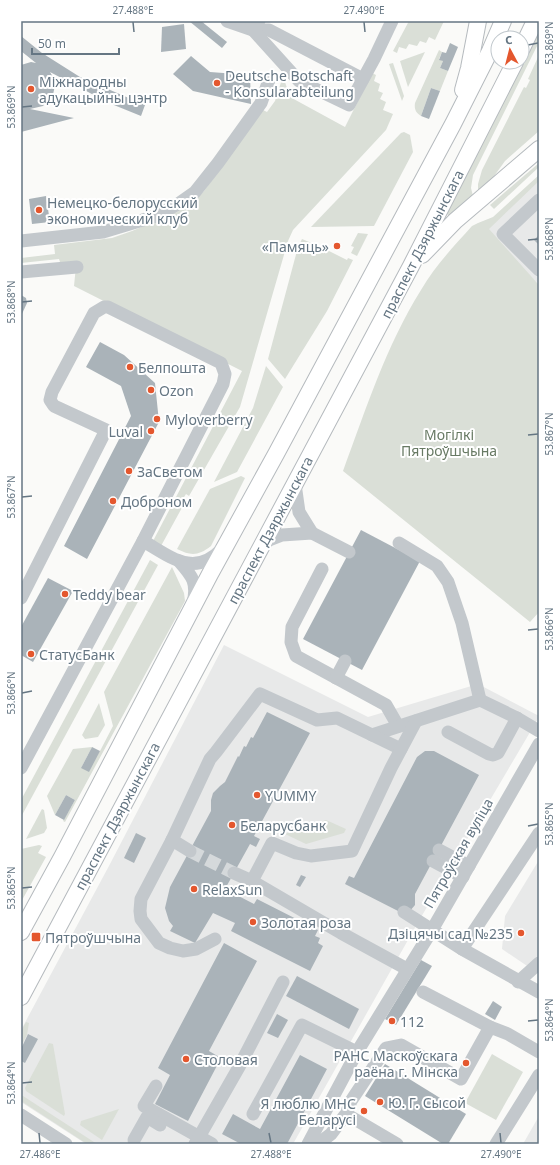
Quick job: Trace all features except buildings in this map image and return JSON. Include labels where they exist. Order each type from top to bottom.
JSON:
[{"type":"main road","points":[[453,124],[469,68],[478,21]]},
{"type":"main road","name":"праспект Дзяржынскага","points":[[21,932],[225,546],[453,124],[490,51],[503,21]]},
{"type":"main road","points":[[530,33],[536,21]]},
{"type":"main road","name":"праспект Дзяржынскага","points":[[21,997],[411,266],[511,70]]},
{"type":"main road","points":[[411,266],[455,221],[539,148]]},
{"type":"street","points":[[227,21],[269,30],[363,79]]},
{"type":"street","points":[[256,26],[299,81],[349,105],[374,59],[392,21]]},
{"type":"street","points":[[21,241],[103,232],[156,216],[178,204],[196,192],[218,163],[261,103],[269,80]]},
{"type":"street","points":[[539,200],[503,234],[539,270]]},
{"type":"street","points":[[21,272],[77,267]]},
{"type":"street","points":[[21,598],[106,430],[54,406],[50,400],[52,392],[94,313],[104,307],[108,308],[221,363],[225,374],[223,384],[143,541],[21,768]]},
{"type":"street","points":[[295,484],[299,512],[312,533]]},
{"type":"street","points":[[264,542],[282,535],[312,533],[349,552]]},
{"type":"street","points":[[143,541],[179,561],[190,564],[204,562],[215,556],[225,546]]},
{"type":"street","points":[[399,543],[437,566],[448,582],[462,624],[480,700]]},
{"type":"street","points":[[179,561],[192,576],[195,585],[195,595],[192,609]]},
{"type":"street","points":[[322,569],[292,627],[291,642],[296,656],[386,705],[398,726]]},
{"type":"street","points":[[336,678],[345,661]]},
{"type":"street","points":[[215,939],[196,949],[183,951],[158,943],[141,919],[141,899],[172,840],[210,759],[260,694],[317,720],[337,718],[401,749]]},
{"type":"street","points":[[372,735],[480,700],[517,718],[539,731]]},
{"type":"street","points":[[448,732],[489,754],[498,754],[517,718]]},
{"type":"street","points":[[252,881],[272,843],[296,853],[311,856],[352,851],[416,721]]},
{"type":"street","name":"Пятроўская вуліца","points":[[308,1144],[357,1052],[463,878],[539,744]]},
{"type":"street","points":[[462,949],[539,833]]},
{"type":"street","points":[[172,840],[190,851]]},
{"type":"street","points":[[463,878],[436,855],[470,866]]},
{"type":"street","points":[[234,873],[252,881],[341,933],[407,969]]},
{"type":"street","points":[[404,912],[462,949],[518,982],[539,992]]},
{"type":"street","points":[[518,982],[539,963]]},
{"type":"street","points":[[197,1141],[283,982]]},
{"type":"street","points":[[423,992],[490,1027],[508,1034],[539,1052]]},
{"type":"street","points":[[253,1114],[302,1024],[357,1052]]},
{"type":"street","points":[[318,1144],[331,1134],[346,1114],[351,1101],[386,1048],[401,1045],[461,1079],[490,1027]]},
{"type":"street","points":[[496,1144],[539,1075]]},
{"type":"street","points":[[156,1086],[144,1106],[197,1141],[212,1144]]},
{"type":"street","points":[[346,1114],[397,1144]]},
{"type":"street","points":[[21,1115],[66,1144]]},
{"type":"street","points":[[134,1140],[147,1117],[174,1132]]},
{"type":"shaded area","points":[[539,178],[539,284],[479,232]]},
{"type":"shaded area","points":[[224,645],[368,717],[478,684],[539,717],[417,924],[293,1144],[86,1144],[21,1102],[21,1030],[110,864]]},
{"type":"shaded area","name":"Дзіцячы сад №235","points":[[539,860],[539,974],[502,949],[505,916]]},
{"type":"shaded area","points":[[539,1116],[539,1144],[523,1144]]},
{"type":"green space","points":[[409,21],[444,21],[435,40],[429,37],[426,43],[420,41],[417,46],[409,44],[406,49],[399,47],[397,53],[393,51]]},
{"type":"green space","points":[[539,29],[539,42],[530,60],[530,47]]},
{"type":"green space","points":[[439,50],[442,52],[439,59],[443,61],[440,68],[448,71],[440,91],[431,88],[421,116],[416,111],[415,103]]},
{"type":"green space","points":[[425,52],[408,87],[400,61]]},
{"type":"green space","points":[[539,55],[539,131],[505,161],[492,179],[478,191],[478,184],[482,170],[524,87],[526,88],[530,80],[528,79]]},
{"type":"green space","points":[[393,63],[404,96],[402,101],[389,64]]},
{"type":"green space","points":[[519,70],[525,70],[473,175],[471,188],[473,196],[449,216],[447,214]]},
{"type":"green space","points":[[372,73],[376,75],[374,81],[380,84],[378,91],[383,93],[380,99],[386,102],[383,110],[393,114],[386,130],[293,230],[288,241],[240,407],[189,496],[186,494],[181,502],[184,504],[161,546],[153,541],[242,371],[74,286],[76,266],[60,262],[59,259],[21,263],[21,258],[55,254],[54,245],[112,238],[177,212],[190,205],[204,191],[263,110],[267,112],[275,101],[283,76],[290,97],[345,127]]},
{"type":"green space","points":[[404,132],[410,135],[413,152],[374,226],[311,227],[401,133]]},
{"type":"green space","points":[[539,163],[539,167],[494,209],[490,205]]},
{"type":"green space","name":"Могілкі Пятроўшчына","points":[[539,175],[539,181],[489,229],[539,285],[539,612],[530,622],[343,471],[378,378],[397,333],[426,281],[445,256],[472,226],[493,217]]},
{"type":"green space","points":[[358,233],[368,234],[357,256],[351,253],[354,247],[351,246]]},
{"type":"green space","points":[[302,239],[347,260],[348,258],[353,260],[327,311],[285,379],[268,359],[298,247]]},
{"type":"green space","points":[[266,366],[283,387],[237,472],[214,482],[253,408]]},
{"type":"green space","points":[[241,476],[245,478],[211,546],[202,552],[194,554],[186,553],[177,549],[210,489]]},
{"type":"green space","points":[[150,560],[158,565],[21,817],[21,800]]},
{"type":"green space","points":[[172,567],[184,593],[185,601],[65,822],[63,821],[75,800],[66,795],[55,815],[47,796],[73,749],[92,747],[81,768],[100,751],[113,726],[104,692]]},
{"type":"green space","points":[[99,703],[105,725],[98,737],[85,739],[82,735]]},
{"type":"green space","points":[[42,809],[44,810],[47,828],[44,833],[26,839]]},
{"type":"green space","points":[[326,820],[346,829],[344,833],[306,844],[285,834]]},
{"type":"green space","points":[[39,845],[42,846],[38,853],[46,857],[21,902],[21,849]]},
{"type":"green space","points":[[26,1022],[29,1023],[27,1035],[21,1046],[21,1031]]},
{"type":"green space","points":[[49,1043],[53,1044],[65,1114],[64,1116],[26,1091],[25,1088]]},
{"type":"green space","points":[[492,1054],[523,1072],[496,1120],[465,1103]]},
{"type":"green space","points":[[21,1096],[97,1144],[87,1144],[21,1101]]},
{"type":"green space","points":[[119,1109],[102,1140],[80,1125],[81,1121]]},
{"type":"tunnel","points":[[190,851],[234,873]]},
{"type":"place","name":"Deutsche Botschaft - Konsularabteilung","points":[[217,83]]},
{"type":"place","name":"Міжнародны адукацыйны цэнтр","points":[[31,89]]},
{"type":"place","name":"Немецко-белорусский экономический клуб","points":[[39,210]]},
{"type":"place","name":"«Памяць»","points":[[337,246]]},
{"type":"place","name":"Белпошта","points":[[130,367]]},
{"type":"place","name":"Ozon","points":[[151,390]]},
{"type":"place","name":"Myloverberry","points":[[157,419]]},
{"type":"place","name":"Luval","points":[[151,431]]},
{"type":"place","name":"ЗаСветом","points":[[129,471]]},
{"type":"place","name":"Доброном","points":[[113,501]]},
{"type":"place","name":"Teddy bear","points":[[65,594]]},
{"type":"place","name":"СтатусБанк","points":[[31,654]]},
{"type":"place","name":"YUMMY","points":[[257,795]]},
{"type":"place","name":"Беларусбанк","points":[[232,825]]},
{"type":"place","name":"RelaxSun","points":[[194,889]]},
{"type":"place","name":"Золотая роза","points":[[253,922]]},
{"type":"place","name":"Дзіцячы сад №235","points":[[521,933]]},
{"type":"place","name":"Пятроўшчына","points":[[36,937]]},
{"type":"place","name":"112","points":[[392,1021]]},
{"type":"place","name":"Столовая","points":[[186,1059]]},
{"type":"place","name":"РАНС Маскоўскага раёна г. Мінска","points":[[466,1063]]},
{"type":"place","name":"Ю. Г. Сысой","points":[[380,1102]]},
{"type":"place","name":"Я люблю МНС Беларусі","points":[[364,1111]]}]
